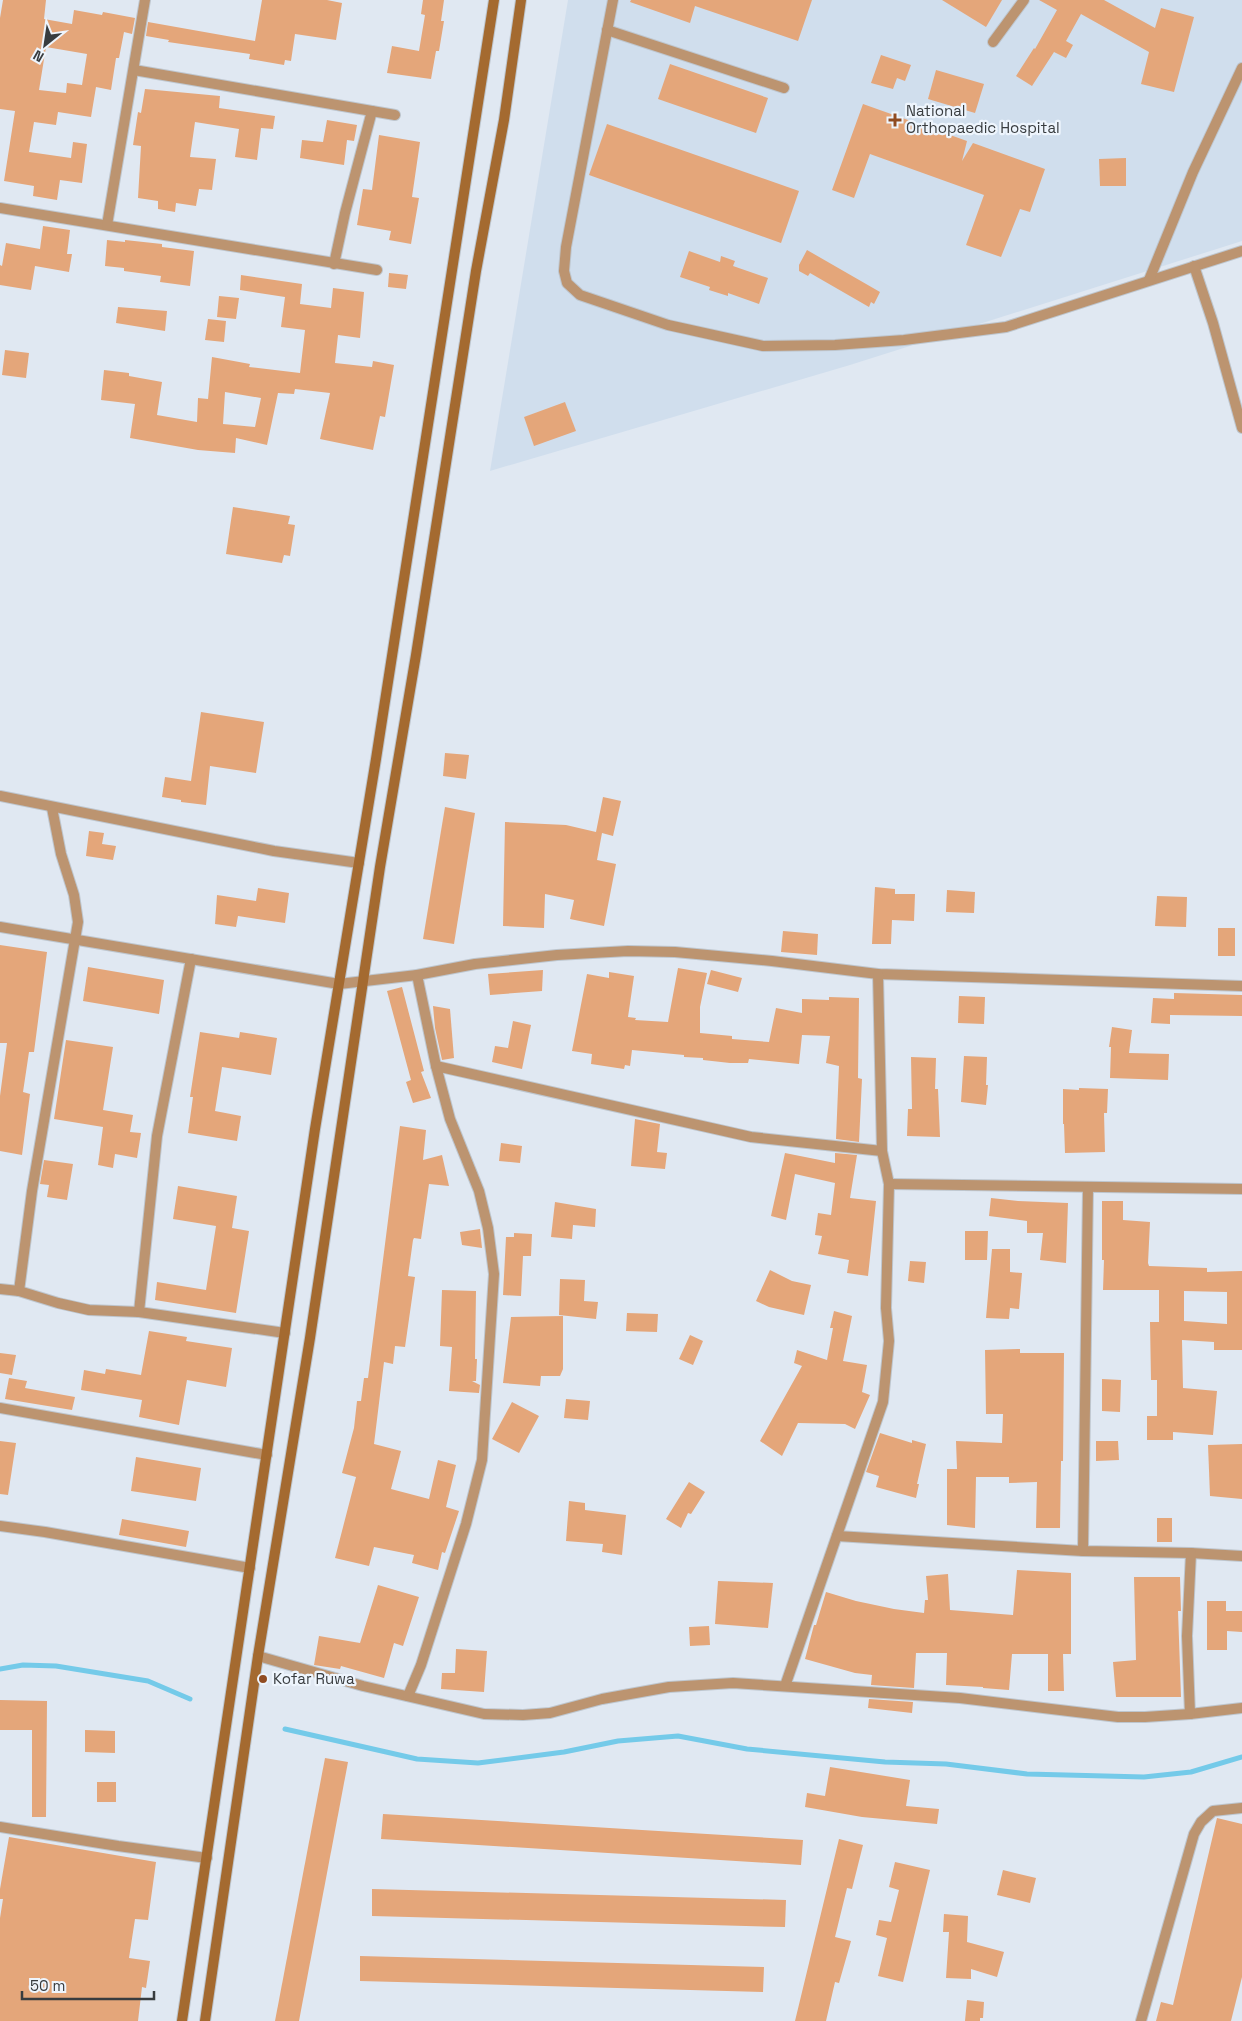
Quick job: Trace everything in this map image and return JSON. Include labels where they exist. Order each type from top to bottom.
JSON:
[{"type":"main road","points":[[182,2021],[313,1138],[420,482],[494,0]]},
{"type":"main road","points":[[205,2021],[258,1656],[308,1347],[380,867],[421,626],[470,309],[504,120],[521,0]]},
{"type":"street","points":[[107,225],[145,0]]},
{"type":"street","points":[[613,0],[566,247],[564,271],[567,283],[580,295],[668,325],[763,346],[835,345],[904,340],[1006,327],[1242,251]]},
{"type":"street","points":[[993,42],[1024,0]]},
{"type":"street","points":[[607,30],[784,88]]},
{"type":"street","points":[[1149,280],[1193,172],[1242,68]]},
{"type":"street","points":[[134,70],[395,115]]},
{"type":"street","points":[[334,264],[345,213],[372,111]]},
{"type":"street","points":[[0,208],[377,270]]},
{"type":"street","points":[[1194,266],[1213,324],[1242,428]]},
{"type":"street","points":[[0,796],[52,808],[274,851],[359,863]]},
{"type":"street","points":[[19,1291],[32,1191],[78,922],[74,895],[61,854],[52,808]]},
{"type":"street","points":[[0,927],[339,984],[417,975],[476,964],[539,957],[628,952],[675,952],[772,961],[878,974],[1242,986]]},
{"type":"street","points":[[139,1312],[157,1136],[190,959]]},
{"type":"street","points":[[785,1686],[883,1402],[890,1341],[886,1308],[889,1184],[882,1150],[878,974]]},
{"type":"street","points":[[408,1696],[422,1665],[466,1524],[482,1460],[494,1274],[488,1228],[479,1191],[450,1119],[436,1066],[417,975]]},
{"type":"street","points":[[436,1066],[751,1137],[882,1150]]},
{"type":"street","points":[[889,1184],[1242,1189]]},
{"type":"street","points":[[1082,1551],[1088,1187]]},
{"type":"street","points":[[0,1289],[19,1291],[58,1303],[90,1310],[139,1312],[285,1332]]},
{"type":"street","points":[[0,1408],[267,1455]]},
{"type":"street","points":[[0,1526],[45,1532],[250,1568]]},
{"type":"street","points":[[837,1536],[1082,1551],[1242,1556]]},
{"type":"street","points":[[1190,1714],[1187,1636],[1191,1553]]},
{"type":"street","points":[[258,1656],[363,1686],[484,1714],[523,1716],[550,1713],[602,1699],[669,1687],[732,1683],[960,1698],[1118,1717],[1190,1714],[1242,1708]]},
{"type":"street","points":[[1141,2021],[1194,1834],[1201,1822],[1213,1811],[1242,1808]]},
{"type":"street","points":[[0,1827],[207,1858]]},
{"type":"shaded area","name":"National Orthopaedic Hospital","points":[[568,0],[1242,0],[1242,241],[850,365],[490,471]]},
{"type":"building","points":[[3,0],[46,0],[44,19],[72,24],[74,10],[102,15],[103,12],[135,18],[132,34],[124,32],[119,58],[116,58],[111,90],[96,87],[91,117],[58,112],[56,125],[34,122],[29,152],[71,158],[73,142],[87,144],[82,183],[60,180],[57,200],[33,196],[34,186],[4,181],[15,111],[0,109],[0,18]],"holes":[[[46,47],[87,54],[82,85],[67,83],[66,93],[39,90]]]},
{"type":"building","points":[[262,0],[327,0],[342,3],[336,40],[295,34],[291,61],[285,60],[284,65],[249,59],[250,54],[168,42],[169,40],[146,36],[148,22],[255,41]]},
{"type":"building","points":[[423,0],[444,0],[441,21],[444,21],[439,51],[436,51],[431,79],[387,73],[392,46],[419,51],[425,15],[421,14]]},
{"type":"building","points":[[631,0],[812,0],[798,41],[695,6],[690,23],[630,2]]},
{"type":"building","points":[[942,0],[1002,0],[986,27]]},
{"type":"building","points":[[1039,0],[1104,0],[1155,28],[1161,8],[1194,17],[1174,92],[1141,84],[1149,52],[1081,14],[1066,41],[1073,45],[1066,58],[1054,52],[1032,86],[1016,76],[1035,49],[1057,10]]},
{"type":"building","points":[[881,55],[911,65],[905,81],[897,78],[893,89],[871,83]]},
{"type":"building","points":[[670,64],[768,98],[756,133],[658,99]]},
{"type":"building","points":[[936,70],[984,84],[975,113],[928,99]]},
{"type":"building","points":[[145,89],[220,96],[219,108],[275,116],[273,129],[261,128],[257,160],[235,157],[239,129],[195,122],[190,157],[216,159],[212,190],[199,189],[196,206],[176,203],[175,212],[158,209],[158,201],[138,198],[141,146],[133,145],[138,112],[141,113]]},
{"type":"building","points":[[863,104],[967,141],[962,161],[973,143],[1045,169],[1030,212],[1020,209],[1001,257],[966,245],[984,195],[870,154],[854,198],[832,190]]},
{"type":"building","points":[[327,120],[357,125],[354,141],[347,140],[344,165],[300,158],[302,140],[323,142]]},
{"type":"building","points":[[607,124],[799,191],[781,243],[589,175]]},
{"type":"building","points":[[379,135],[420,142],[412,197],[419,198],[411,244],[389,240],[391,231],[357,225],[363,189],[372,190]]},
{"type":"building","points":[[1126,158],[1126,186],[1100,186],[1099,159]]},
{"type":"building","points":[[43,226],[70,230],[67,254],[72,254],[69,272],[35,266],[31,290],[0,285],[0,265],[2,266],[6,243],[40,249]]},
{"type":"building","points":[[107,240],[162,244],[162,247],[194,251],[190,286],[160,282],[161,276],[124,271],[124,268],[105,266]]},
{"type":"building","points":[[807,250],[880,292],[874,304],[871,302],[869,307],[810,273],[808,276],[799,271],[799,265]]},
{"type":"building","points":[[689,251],[720,262],[721,256],[735,261],[733,266],[768,278],[759,304],[728,293],[728,296],[709,290],[710,287],[680,277]]},
{"type":"building","points":[[389,273],[408,275],[406,289],[388,287]]},
{"type":"building","points":[[241,275],[302,284],[300,304],[331,308],[333,288],[364,292],[360,338],[338,335],[335,363],[372,367],[373,361],[394,365],[385,417],[380,416],[373,450],[320,439],[330,393],[295,389],[294,394],[278,393],[267,445],[236,438],[235,453],[198,450],[130,438],[135,404],[101,400],[104,370],[129,373],[129,376],[162,382],[157,415],[197,422],[198,398],[208,399],[212,357],[250,364],[249,367],[300,373],[305,330],[281,327],[285,297],[240,290]],"holes":[[[225,392],[261,398],[255,427],[223,424]]]},
{"type":"building","points":[[219,296],[239,298],[236,319],[217,317]]},
{"type":"building","points":[[118,307],[167,311],[165,331],[116,323]]},
{"type":"building","points":[[208,319],[226,321],[224,342],[205,340]]},
{"type":"building","points":[[5,350],[29,353],[26,378],[2,375]]},
{"type":"building","points":[[565,402],[576,431],[534,446],[524,417]]},
{"type":"building","points":[[233,507],[290,516],[288,524],[295,525],[290,556],[284,555],[282,563],[226,554]]},
{"type":"building","points":[[201,712],[264,722],[256,773],[210,766],[206,805],[181,802],[181,800],[162,797],[165,777],[191,781]]},
{"type":"building","points":[[445,753],[469,755],[466,779],[443,776]]},
{"type":"building","points":[[603,797],[621,801],[613,836],[602,833],[597,860],[616,864],[604,926],[570,919],[574,900],[545,894],[544,928],[503,926],[505,822],[566,825],[596,832]]},
{"type":"building","points":[[445,807],[475,813],[454,944],[423,939]]},
{"type":"building","points":[[89,831],[104,833],[102,844],[116,846],[113,860],[86,856]]},
{"type":"building","points":[[875,887],[895,889],[895,894],[915,894],[914,921],[892,920],[891,944],[872,944]]},
{"type":"building","points":[[258,888],[289,893],[285,923],[238,916],[236,927],[215,924],[217,895],[256,901]]},
{"type":"building","points":[[947,890],[975,892],[974,913],[946,912]]},
{"type":"building","points":[[1157,896],[1187,897],[1186,927],[1155,926]]},
{"type":"building","points":[[1218,928],[1235,928],[1235,956],[1218,956]]},
{"type":"building","points":[[783,931],[818,934],[817,955],[781,952]]},
{"type":"building","points":[[0,945],[47,952],[34,1052],[29,1052],[23,1092],[30,1094],[22,1155],[0,1151],[0,1096],[7,1043],[0,1043]]},
{"type":"building","points":[[88,967],[164,980],[159,1014],[83,1001]]},
{"type":"building","points":[[678,968],[707,973],[700,1007],[700,1033],[732,1036],[732,1039],[769,1042],[776,1008],[802,1013],[802,999],[829,1000],[829,997],[859,998],[858,1078],[862,1079],[859,1142],[836,1139],[839,1066],[826,1063],[830,1036],[802,1035],[799,1064],[749,1059],[748,1063],[730,1063],[684,1057],[684,1055],[632,1050],[630,1066],[625,1065],[624,1069],[591,1064],[592,1054],[572,1051],[587,974],[609,978],[609,972],[634,976],[628,1017],[636,1018],[635,1020],[668,1022]]},
{"type":"building","points":[[543,970],[542,991],[490,995],[488,974]]},
{"type":"building","points":[[711,970],[742,978],[738,992],[707,984]]},
{"type":"building","points":[[402,987],[424,1071],[421,1072],[431,1098],[413,1103],[406,1082],[411,1080],[387,991]]},
{"type":"building","points":[[1174,993],[1242,995],[1242,1016],[1170,1015],[1170,1024],[1151,1023],[1153,998],[1174,999]]},
{"type":"building","points":[[959,996],[985,997],[984,1024],[958,1023]]},
{"type":"building","points":[[433,1006],[450,1009],[454,1058],[442,1060],[435,1028]]},
{"type":"building","points":[[513,1021],[531,1025],[522,1069],[492,1062],[495,1046],[508,1048]]},
{"type":"building","points":[[1112,1027],[1132,1030],[1129,1053],[1169,1054],[1168,1080],[1110,1078],[1111,1047],[1109,1047]]},
{"type":"building","points":[[200,1032],[239,1038],[240,1032],[277,1038],[271,1075],[222,1067],[215,1111],[241,1116],[237,1141],[188,1133],[193,1097],[190,1097]]},
{"type":"building","points":[[66,1040],[113,1047],[103,1110],[133,1115],[130,1132],[141,1133],[137,1158],[115,1154],[113,1168],[98,1165],[103,1127],[54,1119]]},
{"type":"building","points":[[964,1056],[987,1057],[986,1085],[988,1085],[986,1105],[961,1102]]},
{"type":"building","points":[[911,1057],[936,1058],[935,1089],[938,1089],[940,1137],[907,1136],[908,1109],[912,1109]]},
{"type":"building","points":[[1079,1088],[1108,1089],[1107,1113],[1104,1113],[1105,1152],[1065,1153],[1063,1089],[1079,1090]]},
{"type":"building","points":[[635,1119],[660,1124],[657,1152],[667,1153],[665,1169],[631,1166]]},
{"type":"building","points":[[400,1126],[426,1130],[423,1160],[442,1155],[449,1186],[429,1184],[421,1239],[414,1238],[413,1240],[408,1276],[415,1277],[405,1347],[395,1346],[393,1364],[384,1362],[374,1444],[401,1451],[391,1489],[429,1499],[438,1460],[456,1465],[446,1507],[459,1511],[445,1553],[442,1552],[438,1570],[412,1563],[414,1555],[374,1547],[369,1566],[335,1558],[356,1477],[342,1473],[354,1428],[357,1401],[361,1401],[364,1378],[368,1378]]},
{"type":"building","points":[[501,1143],[522,1146],[520,1163],[499,1161]]},
{"type":"building","points":[[785,1153],[835,1163],[835,1153],[857,1155],[850,1198],[876,1201],[868,1276],[847,1273],[849,1260],[818,1254],[822,1236],[815,1235],[818,1213],[831,1215],[835,1183],[795,1174],[786,1220],[771,1216]]},
{"type":"building","points":[[44,1160],[73,1164],[67,1200],[47,1197],[49,1185],[40,1184]]},
{"type":"building","points":[[178,1186],[237,1196],[232,1228],[249,1231],[236,1313],[155,1300],[157,1282],[206,1290],[216,1226],[173,1219]]},
{"type":"building","points":[[991,1198],[1068,1203],[1066,1263],[1040,1260],[1043,1233],[1027,1233],[1027,1221],[989,1216]]},
{"type":"building","points":[[1102,1201],[1123,1201],[1123,1220],[1150,1222],[1149,1266],[1207,1268],[1207,1272],[1242,1271],[1242,1350],[1214,1350],[1214,1342],[1182,1340],[1183,1388],[1217,1391],[1213,1435],[1173,1432],[1173,1440],[1147,1440],[1147,1416],[1157,1416],[1157,1380],[1151,1380],[1150,1322],[1159,1322],[1159,1290],[1103,1290],[1104,1260],[1102,1260]],"holes":[[[1184,1291],[1227,1292],[1227,1324],[1184,1321]]]},
{"type":"building","points":[[555,1202],[596,1209],[595,1227],[573,1225],[572,1239],[551,1237]]},
{"type":"building","points":[[480,1229],[482,1248],[462,1245],[460,1232]]},
{"type":"building","points":[[965,1231],[988,1231],[987,1260],[965,1260]]},
{"type":"building","points":[[514,1233],[532,1234],[531,1256],[523,1256],[521,1296],[503,1295],[506,1237],[514,1237]]},
{"type":"building","points":[[992,1249],[1010,1249],[1010,1272],[1022,1273],[1019,1309],[1010,1308],[1009,1319],[986,1318]]},
{"type":"building","points":[[910,1261],[926,1262],[924,1283],[908,1281]]},
{"type":"building","points":[[770,1270],[792,1281],[811,1285],[804,1315],[769,1307],[756,1301]]},
{"type":"building","points":[[560,1279],[585,1280],[584,1301],[598,1302],[596,1319],[559,1315]]},
{"type":"building","points":[[442,1290],[476,1291],[475,1359],[477,1359],[476,1381],[472,1381],[480,1385],[479,1393],[449,1391],[452,1347],[440,1346]]},
{"type":"building","points":[[834,1311],[852,1316],[843,1361],[867,1365],[862,1392],[870,1395],[855,1429],[845,1424],[798,1423],[782,1456],[760,1441],[802,1366],[794,1363],[797,1350],[827,1360],[833,1328],[830,1328]]},
{"type":"building","points":[[627,1313],[658,1314],[657,1332],[626,1331]]},
{"type":"building","points":[[563,1316],[563,1369],[560,1376],[541,1376],[540,1386],[503,1383],[511,1317]]},
{"type":"building","points":[[149,1331],[187,1337],[186,1341],[232,1348],[226,1387],[187,1380],[179,1425],[139,1417],[142,1400],[81,1390],[84,1370],[105,1374],[106,1369],[141,1375]]},
{"type":"building","points":[[690,1335],[703,1341],[693,1365],[679,1359]]},
{"type":"building","points":[[1020,1349],[1020,1353],[1064,1353],[1060,1528],[1036,1528],[1037,1482],[1009,1483],[1009,1477],[976,1477],[975,1528],[947,1525],[947,1469],[957,1469],[956,1441],[1002,1443],[1003,1414],[986,1414],[985,1350]]},
{"type":"building","points":[[0,1353],[16,1355],[12,1375],[0,1373]]},
{"type":"building","points":[[9,1378],[27,1381],[25,1388],[75,1397],[72,1410],[5,1399]]},
{"type":"building","points":[[1102,1379],[1121,1380],[1120,1412],[1102,1411]]},
{"type":"building","points":[[566,1399],[590,1401],[588,1420],[564,1418]]},
{"type":"building","points":[[512,1402],[539,1416],[519,1453],[492,1439]]},
{"type":"building","points":[[880,1433],[912,1443],[912,1440],[926,1444],[917,1484],[919,1484],[916,1498],[876,1487],[879,1476],[866,1472]]},
{"type":"building","points":[[0,1441],[16,1443],[8,1495],[0,1494]]},
{"type":"building","points":[[1096,1441],[1118,1441],[1119,1460],[1096,1461]]},
{"type":"building","points":[[1242,1444],[1242,1499],[1210,1496],[1208,1445]]},
{"type":"building","points":[[136,1457],[201,1468],[196,1501],[131,1491]]},
{"type":"building","points":[[689,1482],[705,1492],[691,1514],[688,1513],[681,1528],[666,1519]]},
{"type":"building","points":[[569,1501],[585,1503],[585,1510],[626,1515],[622,1555],[602,1552],[603,1544],[566,1541]]},
{"type":"building","points":[[1157,1518],[1172,1518],[1172,1542],[1157,1542]]},
{"type":"building","points":[[122,1519],[189,1531],[186,1547],[119,1535]]},
{"type":"building","points":[[1017,1570],[1071,1573],[1071,1654],[1063,1654],[1064,1691],[1048,1691],[1048,1654],[1012,1654],[1009,1690],[946,1685],[947,1653],[916,1653],[914,1688],[871,1685],[872,1675],[855,1673],[805,1659],[814,1625],[816,1625],[826,1592],[856,1601],[924,1613],[925,1600],[928,1600],[926,1576],[948,1574],[950,1610],[1013,1615]]},
{"type":"building","points":[[1134,1577],[1180,1577],[1181,1611],[1178,1611],[1181,1697],[1116,1697],[1113,1662],[1136,1660]]},
{"type":"building","points":[[718,1581],[773,1583],[768,1628],[715,1624]]},
{"type":"building","points":[[378,1585],[419,1597],[403,1646],[394,1643],[384,1678],[341,1666],[340,1669],[314,1665],[319,1636],[360,1643]]},
{"type":"building","points":[[1207,1601],[1226,1601],[1226,1611],[1242,1611],[1242,1632],[1227,1631],[1227,1650],[1207,1650]]},
{"type":"building","points":[[709,1626],[710,1645],[690,1646],[689,1627]]},
{"type":"building","points":[[456,1649],[487,1651],[484,1692],[441,1689],[442,1673],[455,1673]]},
{"type":"building","points":[[869,1699],[913,1702],[912,1713],[868,1708]]},
{"type":"building","points":[[0,1700],[47,1701],[46,1817],[32,1817],[32,1730],[0,1730]]},
{"type":"building","points":[[85,1730],[115,1731],[115,1753],[85,1752]]},
{"type":"building","points":[[325,1758],[348,1762],[299,2021],[275,2021]]},
{"type":"building","points":[[830,1767],[910,1780],[906,1806],[939,1809],[937,1824],[862,1817],[805,1807],[807,1793],[825,1796]]},
{"type":"building","points":[[97,1782],[116,1782],[116,1802],[97,1802]]},
{"type":"building","points":[[383,1814],[803,1840],[801,1865],[381,1839]]},
{"type":"building","points":[[1217,1818],[1242,1824],[1242,1977],[1231,2021],[1156,2021],[1161,2002],[1173,2005]]},
{"type":"building","points":[[9,1837],[156,1862],[148,1920],[135,1919],[129,1958],[150,1961],[146,1988],[142,1987],[138,2021],[0,2021],[0,1918],[3,1899],[0,1899],[0,1889]]},
{"type":"building","points":[[839,1839],[863,1845],[852,1889],[847,1888],[835,1937],[851,1941],[839,1983],[835,1982],[826,2021],[795,2021]]},
{"type":"building","points":[[895,1862],[930,1870],[903,1982],[878,1976],[887,1938],[876,1935],[879,1920],[891,1922],[899,1890],[889,1887]]},
{"type":"building","points":[[1003,1870],[1036,1878],[1030,1903],[997,1895]]},
{"type":"building","points":[[372,1889],[786,1900],[785,1927],[372,1916]]},
{"type":"building","points":[[944,1914],[968,1916],[967,1942],[1004,1952],[997,1977],[971,1969],[971,1979],[946,1978],[949,1932],[943,1932]]},
{"type":"building","points":[[360,1956],[764,1967],[763,1992],[360,1981]]},
{"type":"building","points":[[967,2000],[984,2002],[983,2018],[980,2018],[980,2021],[965,2021]]},
{"type":"waterway","points":[[0,1669],[23,1665],[56,1666],[148,1681],[190,1699]]},
{"type":"waterway","points":[[285,1729],[417,1759],[478,1763],[564,1752],[618,1741],[678,1736],[747,1749],[885,1762],[946,1764],[1027,1774],[1144,1777],[1191,1772],[1242,1757]]},
{"type":"place","name":"National Orthopaedic Hospital","points":[[895,120]]},
{"type":"place","name":"Kofar Ruwa","points":[[263,1679]]}]
